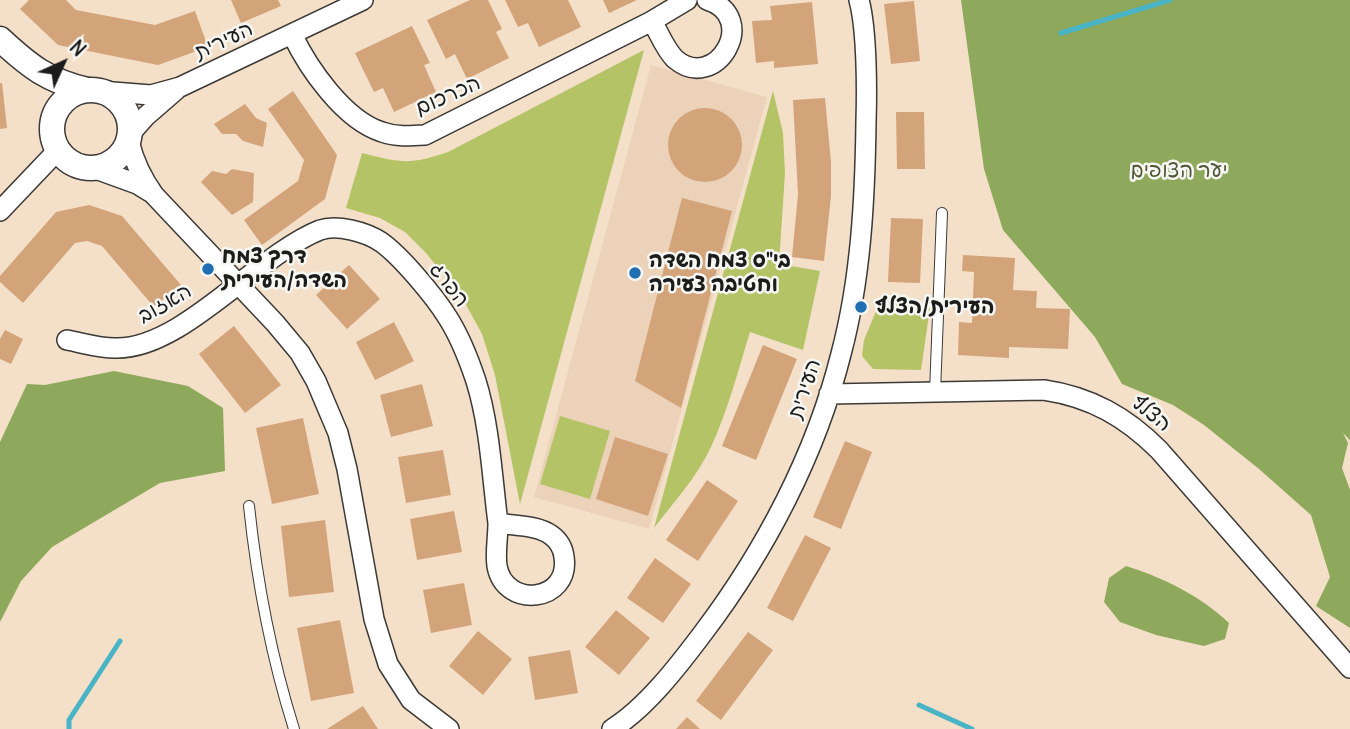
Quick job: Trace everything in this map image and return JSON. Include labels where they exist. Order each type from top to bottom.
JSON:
[{"type":"street","name":"העירית","points":[[93,90],[151,94],[180,87],[363,0]]},
{"type":"street","name":"הכרכום","points":[[292,34],[303,58],[341,104],[379,131],[400,136],[425,135],[652,21],[687,0]]},
{"type":"street","points":[[652,21],[676,59],[687,65],[709,65],[719,60],[727,51],[732,40],[732,28],[721,7],[707,0]]},
{"type":"street","name":"העירית","points":[[612,729],[639,707],[689,652],[741,581],[802,465],[829,394],[850,314],[862,215],[866,105],[859,0]]},
{"type":"street","points":[[0,39],[24,61],[50,79],[111,95],[126,112],[133,160],[140,176],[154,195],[300,353],[316,381],[338,433],[374,619],[388,664],[411,700],[449,729]]},
{"type":"street","points":[[24,61],[47,99],[58,150],[67,160],[137,184],[154,195]]},
{"type":"street","name":"העירית","points":[[129,137],[146,116],[180,87]]},
{"type":"street","points":[[53,120],[65,100],[93,90]]},
{"type":"street","points":[[93,168],[115,160],[129,137]]},
{"type":"street","points":[[0,211],[58,150]]},
{"type":"street","name":"הפרג","points":[[239,285],[258,267],[321,230],[345,229],[365,235],[380,242],[395,255],[448,318],[477,383],[498,523]]},
{"type":"street","name":"האזוב","points":[[67,340],[114,348],[138,346],[163,334],[239,285]]},
{"type":"street","name":"הצלף","points":[[829,394],[1027,390],[1053,391],[1091,401],[1119,416],[1159,450],[1350,668]]},
{"type":"lane","points":[[935,391],[942,213]]},
{"type":"lane","points":[[248,506],[265,624],[294,729]]},
{"type":"shaded area","points":[[651,65],[767,97],[649,529],[534,497]]},
{"type":"green space","name":"יער הצופים","points":[[961,0],[1350,0],[1350,440],[1343,433],[1348,443],[1342,468],[1350,490],[1350,628],[1316,606],[1330,577],[1311,515],[1204,425],[1173,405],[1122,384],[1095,337],[1003,230],[984,169]]},
{"type":"green space","points":[[644,50],[520,504],[495,375],[482,334],[464,301],[427,254],[405,232],[380,218],[346,208],[362,153],[387,159],[414,161],[448,152]]},
{"type":"green space","points":[[773,91],[783,133],[785,173],[779,264],[820,271],[803,350],[750,332],[728,405],[711,447],[692,479],[654,528]]},
{"type":"green space","points":[[881,299],[930,308],[921,370],[873,369],[862,356],[864,340]]},
{"type":"green space","points":[[114,371],[188,386],[223,408],[225,471],[160,483],[52,547],[21,581],[0,622],[0,442],[27,384],[45,385]]},
{"type":"green space","points":[[560,416],[610,431],[590,499],[540,484]]},
{"type":"green space","points":[[1126,566],[1167,582],[1206,604],[1229,623],[1225,639],[1204,646],[1156,635],[1120,622],[1104,602],[1109,578]]},
{"type":"building","points":[[29,0],[66,0],[76,10],[155,25],[195,11],[208,47],[158,65],[58,45],[20,9]]},
{"type":"building","points":[[231,0],[278,0],[281,6],[241,23]]},
{"type":"building","points":[[470,0],[488,0],[502,29],[496,32],[509,58],[467,79],[455,54],[446,59],[427,20]]},
{"type":"building","points":[[505,0],[568,0],[581,27],[539,47],[528,23],[518,27]]},
{"type":"building","points":[[603,0],[637,0],[609,13]]},
{"type":"building","points":[[914,1],[920,61],[891,64],[884,4]]},
{"type":"building","points":[[812,2],[818,64],[774,68],[774,61],[756,63],[752,21],[772,20],[770,6]]},
{"type":"building","points":[[412,26],[430,63],[424,65],[436,92],[394,112],[383,88],[374,92],[355,53]]},
{"type":"building","points":[[0,83],[7,128],[0,129]]},
{"type":"building","points":[[293,91],[337,155],[325,199],[262,245],[244,220],[298,181],[304,160],[268,109]]},
{"type":"building","points":[[825,98],[831,196],[824,261],[792,257],[798,194],[793,100]]},
{"type":"building","points":[[245,104],[256,118],[267,123],[263,147],[243,141],[236,134],[222,134],[214,124]]},
{"type":"building","points":[[698,108],[712,108],[726,114],[736,124],[742,145],[736,166],[726,176],[712,182],[698,182],[684,176],[674,166],[668,152],[668,138],[674,124],[684,114]]},
{"type":"building","points":[[896,112],[924,112],[925,169],[897,169]]},
{"type":"building","points":[[232,169],[254,173],[253,202],[232,215],[201,182],[212,171],[226,174]]},
{"type":"building","points":[[682,198],[732,211],[681,408],[635,381]]},
{"type":"building","points":[[89,205],[122,216],[181,285],[154,307],[102,246],[87,241],[75,243],[23,303],[0,282],[0,276],[56,212]]},
{"type":"building","points":[[891,218],[923,219],[920,283],[888,282]]},
{"type":"building","points":[[963,255],[1015,258],[1013,290],[1037,291],[1036,308],[1070,309],[1068,349],[1009,347],[1009,358],[958,355],[959,322],[972,323],[974,272],[962,271]]},
{"type":"building","points":[[349,265],[380,299],[347,329],[316,295]]},
{"type":"building","points":[[394,322],[414,361],[375,380],[356,342]]},
{"type":"building","points":[[234,326],[281,385],[245,413],[199,354]]},
{"type":"building","points":[[5,330],[23,339],[11,364],[0,359],[0,339]]},
{"type":"building","points":[[763,345],[797,359],[756,460],[722,446]]},
{"type":"building","points":[[422,384],[433,426],[391,437],[380,395]]},
{"type":"building","points":[[303,418],[319,494],[272,504],[256,428]]},
{"type":"building","points":[[615,437],[668,454],[648,516],[596,499]]},
{"type":"building","points":[[845,441],[872,452],[841,529],[813,517]]},
{"type":"building","points":[[443,450],[451,495],[406,503],[398,457]]},
{"type":"building","points":[[707,480],[738,501],[698,561],[666,540]]},
{"type":"building","points":[[454,511],[462,552],[417,560],[410,519]]},
{"type":"building","points":[[325,520],[334,592],[289,597],[281,526]]},
{"type":"building","points":[[805,535],[831,548],[793,621],[767,608]]},
{"type":"building","points":[[655,558],[691,584],[663,623],[627,598]]},
{"type":"building","points":[[464,583],[472,625],[431,633],[423,590]]},
{"type":"building","points":[[616,610],[650,638],[619,675],[585,647]]},
{"type":"building","points":[[340,620],[354,693],[311,701],[297,628]]},
{"type":"building","points":[[478,631],[512,659],[483,695],[449,666]]},
{"type":"building","points":[[748,632],[773,650],[721,720],[696,701]]},
{"type":"building","points":[[570,650],[578,693],[535,700],[528,657]]},
{"type":"building","points":[[363,706],[378,729],[327,729]]},
{"type":"building","points":[[687,717],[700,729],[676,729]]},
{"type":"waterway","points":[[1061,33],[1170,0]]},
{"type":"waterway","points":[[69,729],[69,720],[120,641]]},
{"type":"waterway","points":[[919,705],[972,729]]},
{"type":"place","name":"דרך צמח השדה/העירית","points":[[208,269]]},
{"type":"place","name":"בי\"ס צמח השדה וחטיבה צעירה","points":[[635,273]]},
{"type":"place","name":"העירית/הצלף","points":[[861,307]]}]
